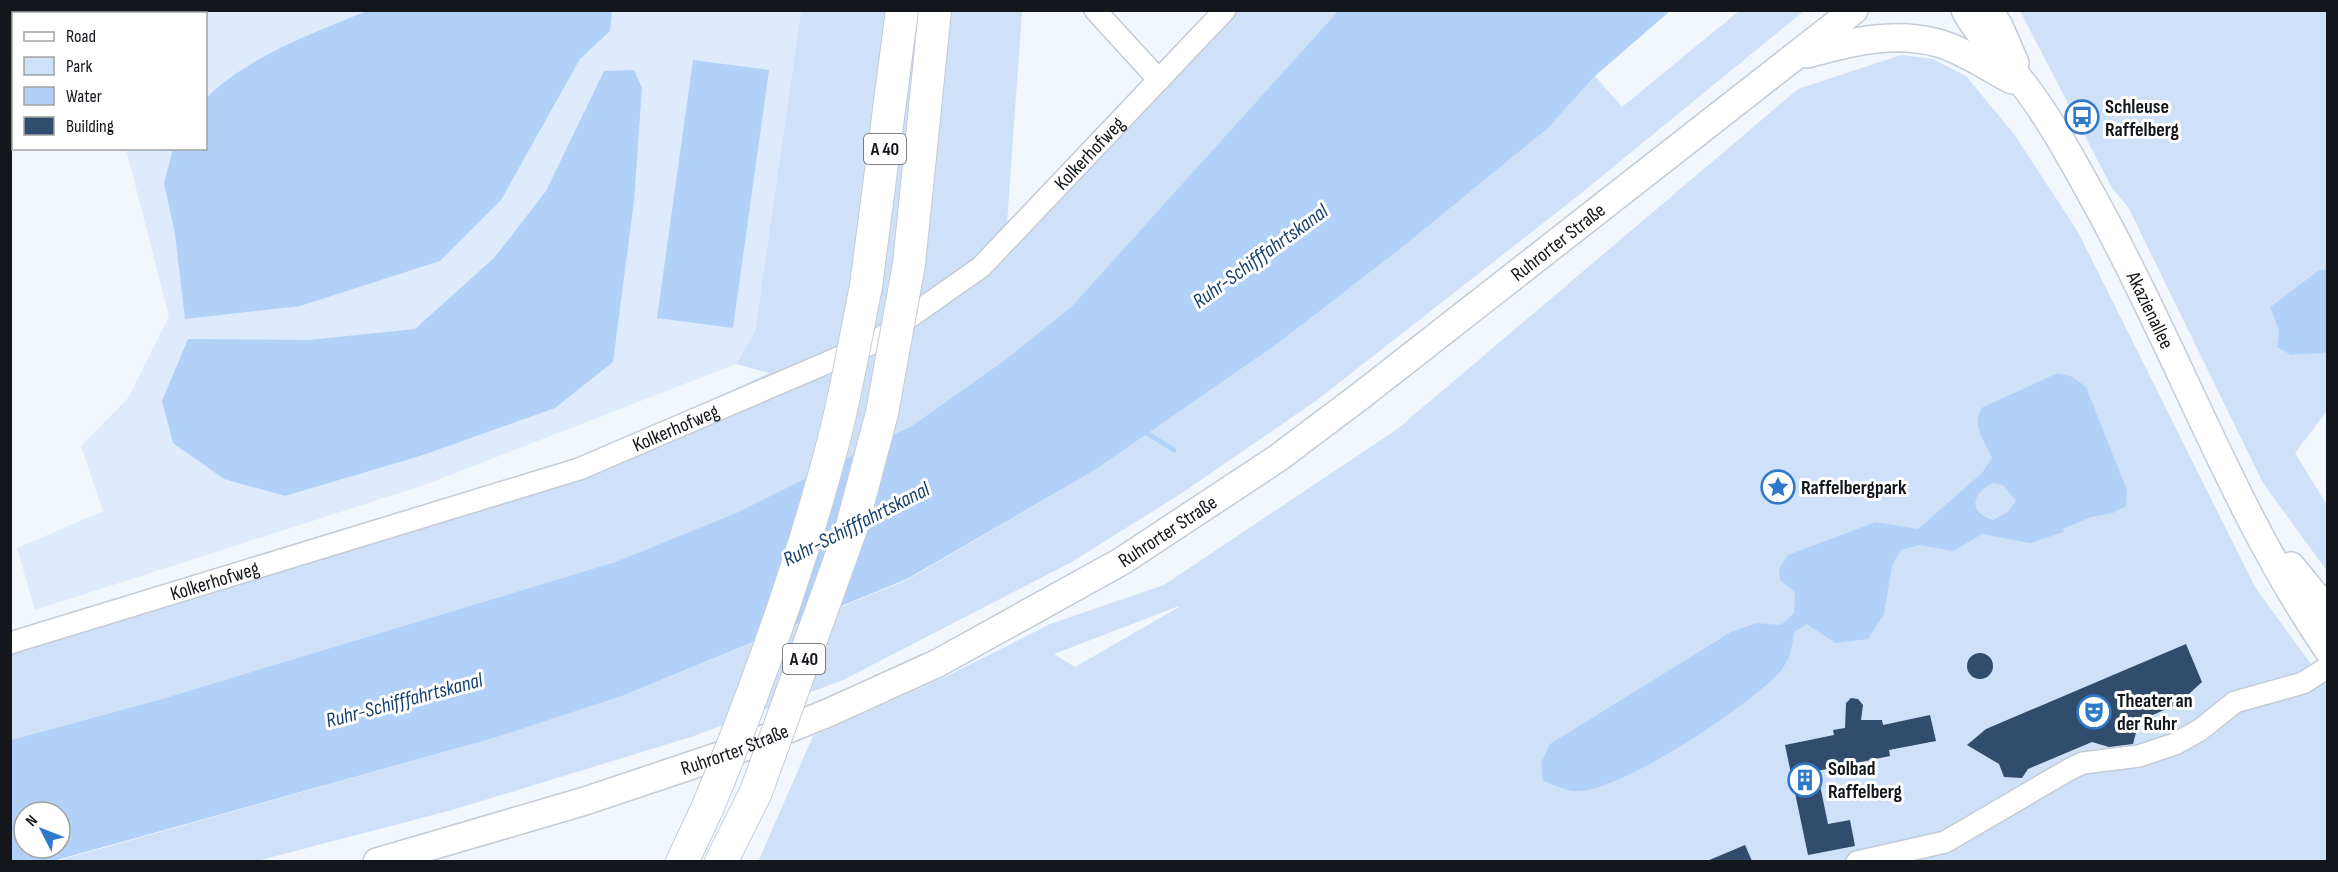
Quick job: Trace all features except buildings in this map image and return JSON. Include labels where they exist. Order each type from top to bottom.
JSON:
[{"type":"highway","name":"A 40","points":[[682,861],[707,809],[771,646],[807,536],[833,445],[866,286],[902,10]]},
{"type":"highway","name":"A 40","points":[[721,861],[756,792],[852,526],[882,413],[909,264],[935,10]]},
{"type":"highway","points":[[738,861],[756,792]]},
{"type":"main road","name":"Ruhrorter Straße","points":[[377,861],[585,801],[737,750],[830,712],[938,663],[1122,561],[1278,458],[1569,236],[1854,10]]},
{"type":"main road","name":"Akazienallee","points":[[1965,10],[1977,32],[2025,86]]},
{"type":"main road","name":"Akazienallee","points":[[1995,16],[2025,86],[2102,214],[2231,481],[2302,613],[2328,650]]},
{"type":"main road","points":[[1791,59],[1862,40],[1883,37],[1907,39],[1939,44],[2025,86]]},
{"type":"main road","name":"Akazienallee","points":[[2265,541],[2299,574],[2328,612]]},
{"type":"street","points":[[1095,10],[1159,80]]},
{"type":"street","name":"Kolkerhofweg","points":[[10,643],[579,469],[873,343],[981,267],[1225,10]]},
{"type":"street","points":[[1857,861],[1945,842],[2083,763],[2139,756],[2175,744],[2200,730],[2235,702],[2302,683],[2328,667]]},
{"type":"shaded area","points":[[801,11],[755,332],[736,364],[424,485],[35,610],[17,548],[103,511],[81,446],[128,398],[169,316],[126,150],[207,150],[207,12],[91,12]]},
{"type":"green space","points":[[801,11],[1022,11],[1007,224],[1215,11],[1338,11],[1071,307],[1002,362],[913,425],[736,513],[615,562],[158,700],[11,740],[11,638],[578,462],[769,373],[736,364],[755,332]]},
{"type":"green space","points":[[1739,11],[1804,11],[1574,199],[1317,400],[1182,493],[1070,563],[843,680],[691,737],[452,810],[257,861],[53,862],[72,860],[72,857],[494,738],[622,696],[907,580],[1095,470],[1277,344],[1404,246],[1548,128],[1595,76],[1622,107]]},
{"type":"green space","points":[[2020,11],[2327,11],[2327,269],[2319,270],[2270,307],[2291,355],[2327,353],[2327,411],[2295,453],[2327,505],[2327,571],[2263,483],[2128,207],[2112,188]]},
{"type":"green space","name":"Raffelbergpark","points":[[1901,55],[1933,59],[1966,76],[2014,134],[2078,232],[2255,587],[2327,686],[2327,861],[758,862],[813,736],[945,677],[1050,624],[1164,585],[1396,430],[1798,89]],"holes":[[[1179,606],[1179,607],[1075,667],[1054,654]]]},
{"type":"water","points":[[369,10],[612,11],[610,31],[580,59],[501,200],[440,261],[300,306],[185,319],[175,234],[164,183],[173,150],[207,150],[207,97],[242,69],[304,37]]},
{"type":"water","name":"Ruhr-Schifffahrtskanal","points":[[1338,11],[1670,11],[1595,76],[1548,128],[1404,246],[1277,344],[1095,470],[907,579],[622,696],[494,738],[72,856],[72,800],[12,800],[12,860],[57,860],[11,862],[11,740],[158,700],[615,562],[736,513],[913,425],[1002,362],[1071,307]]},
{"type":"water","points":[[693,60],[769,70],[733,328],[657,318]]},
{"type":"water","points":[[634,70],[642,88],[634,201],[613,362],[555,408],[423,455],[285,496],[224,479],[173,443],[162,401],[188,339],[308,340],[415,329],[495,257],[546,191],[604,71]]},
{"type":"water","points":[[2327,269],[2327,353],[2291,355],[2277,347],[2279,330],[2270,307],[2319,270]]},
{"type":"water","points":[[2058,373],[2073,377],[2086,387],[2127,490],[2126,506],[2113,513],[2091,517],[2063,529],[2064,532],[2030,543],[1982,534],[1953,551],[1919,545],[1901,550],[1892,566],[1884,614],[1868,639],[1835,643],[1807,624],[1794,632],[1790,654],[1778,674],[1740,706],[1681,746],[1620,779],[1594,788],[1574,791],[1543,781],[1541,763],[1550,744],[1731,632],[1757,623],[1781,625],[1794,613],[1795,592],[1780,580],[1779,569],[1788,555],[1876,522],[1918,529],[1982,473],[1992,458],[1978,426],[1979,413],[1983,407]],"holes":[[[1993,483],[2003,485],[2016,501],[2008,512],[1993,520],[1985,517],[1976,507],[1977,497]]]},
{"type":"waterway","points":[[1142,430],[1174,450]]},
{"type":"place","name":"Schleuse Raffelberg","points":[[2082,117]]},
{"type":"place","name":"Raffelbergpark","points":[[1778,487]]},
{"type":"place","name":"Theater an der Ruhr","points":[[2094,712]]},
{"type":"place","name":"Solbad Raffelberg","points":[[1805,780]]}]
